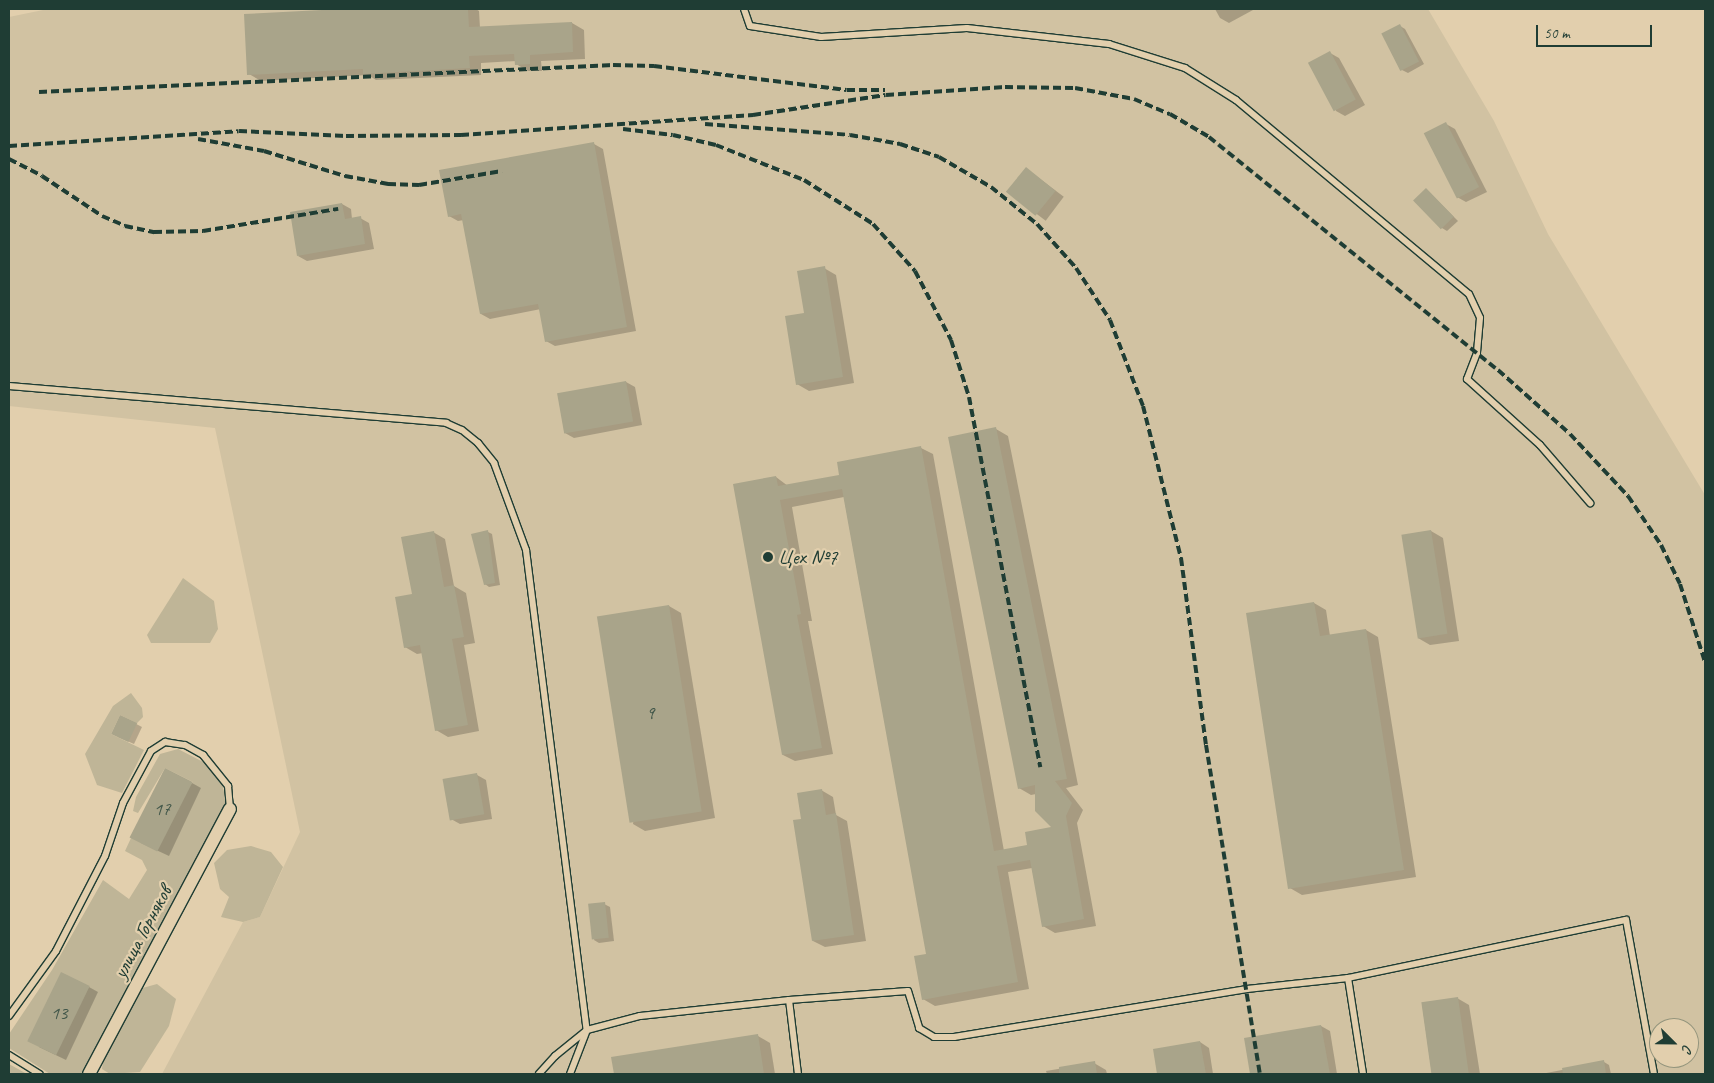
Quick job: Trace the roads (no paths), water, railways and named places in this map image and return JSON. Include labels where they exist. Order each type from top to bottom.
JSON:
[{"type":"street","name":"улица Горняков","points":[[89,1074],[230,809]]},
{"type":"lane","points":[[744,9],[750,26],[821,37],[967,28],[1109,44],[1185,68],[1236,100],[1469,294],[1480,318],[1477,353],[1467,378],[1540,445],[1590,503]]},
{"type":"lane","points":[[9,386],[437,422],[462,430],[478,443],[494,463],[526,550],[587,1030],[570,1074]]},
{"type":"lane","points":[[9,1016],[56,950],[105,856],[123,803],[151,750],[165,742],[185,745],[204,755],[228,786],[230,809]]},
{"type":"lane","points":[[539,1074],[555,1056],[587,1030],[640,1016],[789,1000],[908,991],[919,1028],[925,1034],[944,1038],[1246,989],[1348,978],[1626,920],[1654,1074]]},
{"type":"lane","points":[[1348,978],[1364,1074]]},
{"type":"lane","points":[[789,1000],[798,1074]]},
{"type":"lane","points":[[9,1055],[40,1074]]},
{"type":"railway","points":[[39,92],[613,65],[654,66],[847,90],[885,90]]},
{"type":"railway","points":[[9,146],[239,131],[346,136],[461,135],[753,115],[886,95],[1005,87],[1075,88],[1134,99],[1170,114],[1209,137],[1498,370],[1570,434],[1628,496],[1661,545],[1680,584],[1705,662]]},
{"type":"railway","points":[[705,124],[850,135],[900,144],[939,157],[991,187],[1037,224],[1076,268],[1110,320],[1143,406],[1181,558],[1206,745],[1260,1074]]},
{"type":"railway","points":[[623,129],[673,135],[716,145],[804,180],[873,224],[915,271],[951,340],[969,397],[1040,767]]},
{"type":"railway","points":[[198,139],[264,151],[345,176],[388,184],[419,185],[502,171]]},
{"type":"railway","points":[[9,159],[42,176],[102,216],[125,226],[154,232],[203,231],[338,209]]},
{"type":"place","name":"Цех №7","points":[[768,557]]}]
